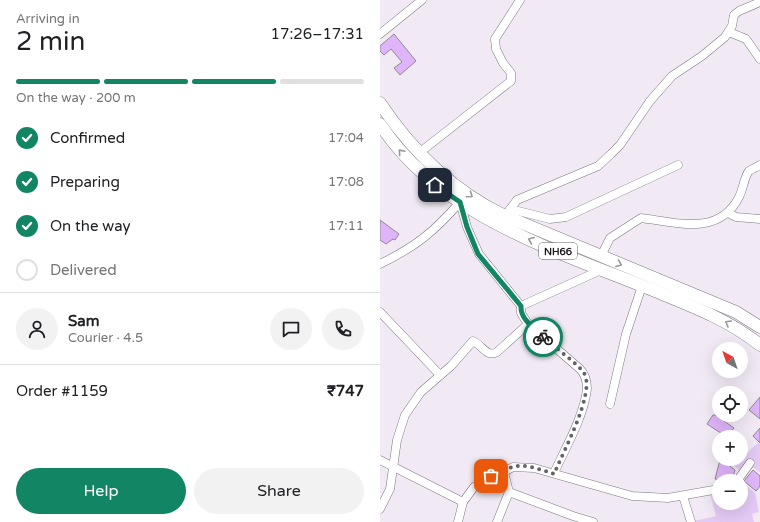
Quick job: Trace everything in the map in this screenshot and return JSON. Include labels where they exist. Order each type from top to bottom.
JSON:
[{"type":"highway","name":"NH66","points":[[380,103],[405,138],[419,153],[454,184],[474,198],[601,256],[717,303],[736,312],[760,327]]},
{"type":"highway","name":"NH66","points":[[380,124],[408,160],[435,185],[460,202],[509,230],[601,270],[724,320],[748,335],[760,345]]},
{"type":"street","points":[[380,34],[422,0]]},
{"type":"street","points":[[419,153],[511,81],[511,73],[503,63],[496,49],[495,39],[520,0]]},
{"type":"street","points":[[507,212],[517,200],[598,166],[620,145],[650,101],[672,76],[702,56],[725,37],[732,26],[734,15],[740,10],[760,2]]},
{"type":"street","points":[[728,32],[746,39],[760,59]]},
{"type":"street","points":[[507,212],[550,219],[566,217],[678,165]]},
{"type":"street","points":[[601,256],[610,238],[641,218],[684,225],[715,220],[728,213],[739,197],[749,172],[760,165]]},
{"type":"street","points":[[380,264],[406,251],[439,226],[460,202]]},
{"type":"street","points":[[460,202],[467,227],[478,254],[521,306],[521,312],[528,324],[580,369],[586,379],[587,388],[582,409],[554,474]]},
{"type":"street","points":[[728,213],[736,217],[760,219]]},
{"type":"street","points":[[521,306],[601,270]]},
{"type":"street","points":[[610,404],[626,334],[642,286]]},
{"type":"street","points":[[380,312],[440,375]]},
{"type":"street","points":[[380,509],[390,489],[397,440],[405,415],[421,392],[473,341],[489,354],[493,355],[528,324]]},
{"type":"street","points":[[380,460],[394,469],[463,502]]},
{"type":"street","points":[[742,474],[750,463]]},
{"type":"street","points":[[460,521],[463,502],[474,487],[491,476],[504,472],[513,467],[534,468],[632,496],[668,498],[712,490]]},
{"type":"street","points":[[497,522],[509,492],[504,472]]},
{"type":"street","points":[[509,492],[572,519],[593,522]]},
{"type":"street","points":[[683,496],[691,522]]},
{"type":"shaded area","points":[[758,443],[760,444],[760,472],[752,467],[755,464],[750,460],[748,462],[748,452]]},
{"type":"shaded area","points":[[734,466],[745,466],[740,471]]},
{"type":"shaded area","points":[[748,487],[755,493],[759,512],[752,514],[754,522],[694,521],[716,516],[714,510],[748,510]]},
{"type":"building","points":[[394,34],[416,61],[400,75],[394,68],[402,62],[391,49],[384,55],[380,51],[380,46]]},
{"type":"building","points":[[380,220],[399,234],[395,240],[393,239],[386,244],[380,240]]},
{"type":"building","points":[[760,397],[760,419],[749,410]]},
{"type":"building","points":[[712,416],[712,422],[725,422],[734,428],[732,430],[716,430],[707,424]]},
{"type":"building","points":[[760,428],[760,443],[753,436]]},
{"type":"building","points":[[718,466],[730,466],[735,470],[734,474],[716,474]]},
{"type":"building","points":[[753,470],[760,476],[760,486],[756,491],[748,484],[748,476]]},
{"type":"way so far","points":[[491,476],[504,472],[513,467],[534,468],[554,474],[582,409],[587,388],[584,374],[543,337]]},
{"type":"route","points":[[435,185],[460,202],[467,227],[478,254],[521,306],[521,312],[528,324],[543,337]]}]
